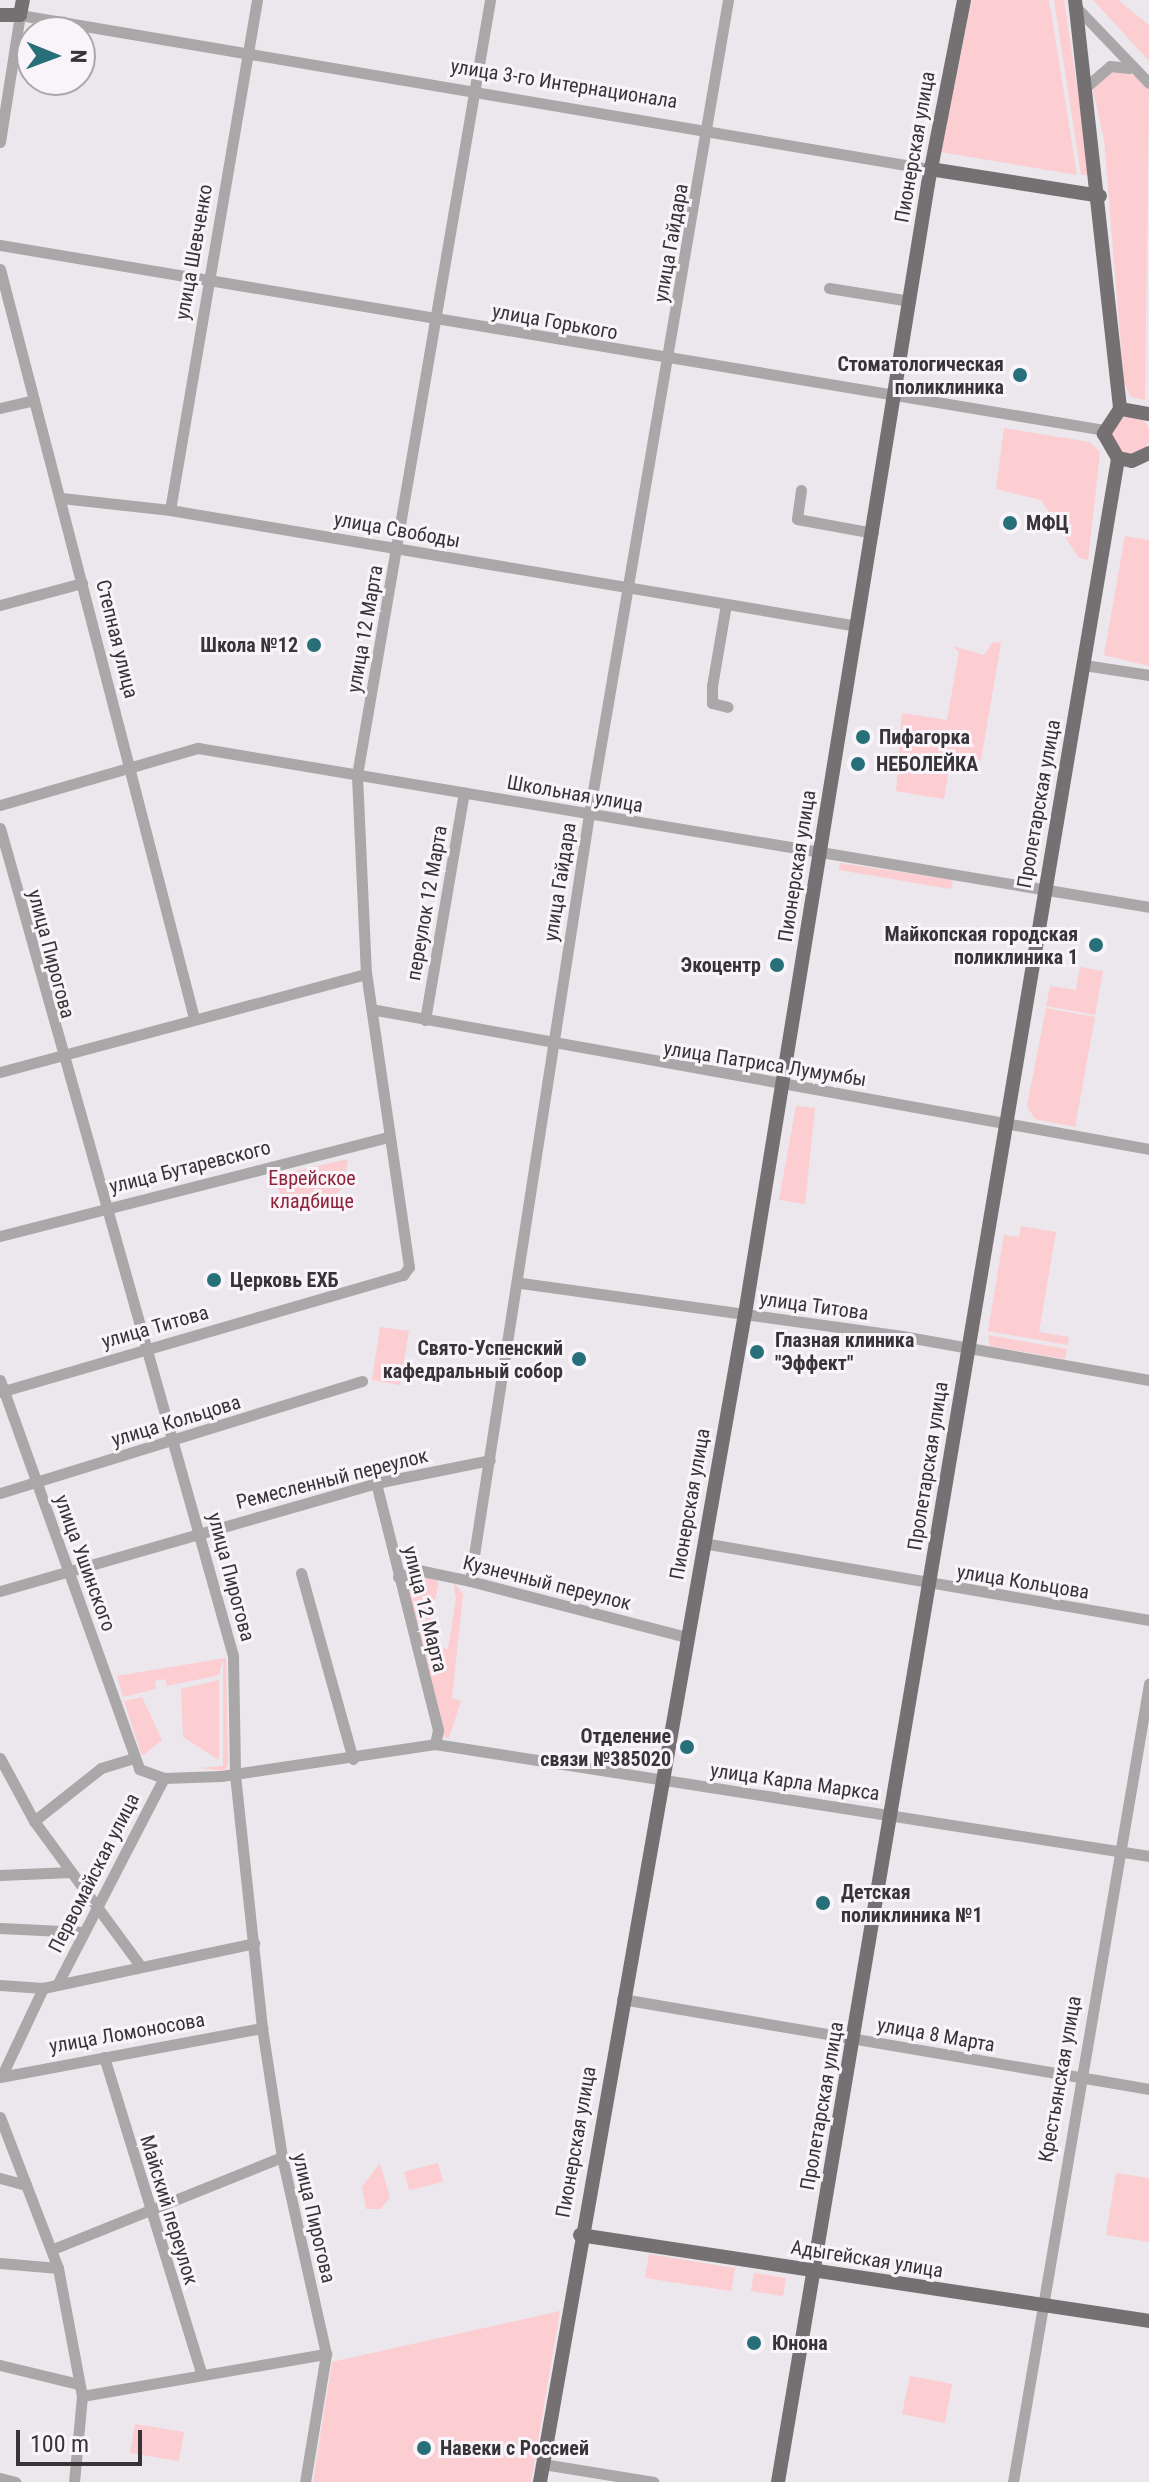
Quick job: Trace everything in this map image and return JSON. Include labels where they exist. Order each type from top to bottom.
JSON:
[{"type":"main road","name":"Пионерская улица","points":[[540,2482],[580,2235],[745,1314],[818,854],[896,399],[930,169],[964,0]]},
{"type":"main road","points":[[1076,3],[1100,196],[1120,409],[1104,430],[1107,448],[1118,458],[1137,460],[1149,453]]},
{"type":"main road","points":[[0,15],[22,7]]},
{"type":"main road","name":"улица 3-го Интернационала","points":[[930,169],[1100,196]]},
{"type":"main road","points":[[1120,409],[1149,414]]},
{"type":"main road","name":"Пролетарская улица","points":[[778,2482],[1118,458]]},
{"type":"main road","name":"Адыгейская улица","points":[[580,2235],[1149,2321]]},
{"type":"street","name":"улица Шевченко","points":[[170,510],[257,0]]},
{"type":"street","name":"улица 12 Марта","points":[[409,1267],[388,1137],[376,1010],[366,974],[357,775],[490,0]]},
{"type":"street","name":"улица Гайдара","points":[[470,1581],[521,1283],[553,1045],[589,814],[709,127],[728,0]]},
{"type":"street","points":[[1076,3],[1130,68],[1149,83]]},
{"type":"street","name":"улица 3-го Интернационала","points":[[22,7],[248,51],[709,127],[930,169]]},
{"type":"street","points":[[0,142],[22,7]]},
{"type":"street","points":[[1087,86],[1110,66],[1130,68]]},
{"type":"street","name":"улица Горького","points":[[0,245],[896,399],[1104,430]]},
{"type":"street","name":"Степная улица","points":[[0,269],[194,1018]]},
{"type":"street","points":[[829,288],[910,301]]},
{"type":"street","points":[[0,408],[34,400]]},
{"type":"street","points":[[801,490],[797,519],[873,533]]},
{"type":"street","name":"улица Свободы","points":[[61,498],[170,510],[857,626]]},
{"type":"street","points":[[0,605],[82,583]]},
{"type":"street","points":[[726,604],[712,703],[728,707]]},
{"type":"street","points":[[1084,665],[1149,675]]},
{"type":"street","name":"Школьная улица","points":[[0,805],[131,770],[198,748],[1149,907]]},
{"type":"street","name":"переулок 12 Марта","points":[[425,1020],[464,792]]},
{"type":"street","name":"улица Пирогова","points":[[0,828],[59,1056],[174,1440],[233,1656],[235,1775],[262,2028],[282,2157],[326,2354]]},
{"type":"street","points":[[0,1072],[366,974]]},
{"type":"street","name":"улица Патриса Лумумбы","points":[[376,1010],[782,1087],[1149,1149]]},
{"type":"street","name":"улица Бутаревского","points":[[0,1236],[388,1137]]},
{"type":"street","name":"улица Титова","points":[[1,1387],[403,1275],[409,1267]]},
{"type":"street","name":"улица Титова","points":[[521,1283],[968,1347],[1149,1380]]},
{"type":"street","name":"улица Кольцова","points":[[0,1493],[362,1381]]},
{"type":"street","name":"улица Ушинского","points":[[1,1387],[69,1573],[131,1759]]},
{"type":"street","name":"Ремесленный переулок","points":[[0,1591],[376,1483],[490,1460]]},
{"type":"street","name":"улица 12 Марта","points":[[376,1483],[438,1730],[435,1744]]},
{"type":"street","name":"улица Кольцова","points":[[703,1543],[1149,1620]]},
{"type":"street","name":"Кузнечный переулок","points":[[398,1577],[418,1570],[687,1637]]},
{"type":"street","points":[[301,1573],[353,1759]]},
{"type":"street","name":"Крестьянская улица","points":[[1013,2482],[1045,2305],[1078,2078],[1149,1684]]},
{"type":"street","points":[[34,1821],[101,1768],[131,1759],[139,1769],[164,1778],[235,1775],[435,1744]]},
{"type":"street","name":"улица Карла Маркса","points":[[435,1744],[1149,1856]]},
{"type":"street","points":[[0,1758],[34,1821],[139,1964]]},
{"type":"street","name":"Первомайская улица","points":[[57,1985],[164,1778]]},
{"type":"street","points":[[0,1875],[71,1872]]},
{"type":"street","points":[[0,1928],[83,1932]]},
{"type":"street","points":[[0,1985],[43,1988],[139,1964],[254,1943]]},
{"type":"street","points":[[2,2074],[43,1988]]},
{"type":"street","name":"улица 8 Марта","points":[[622,1999],[1149,2089]]},
{"type":"street","name":"улица Ломоносова","points":[[2,2074],[262,2028]]},
{"type":"street","name":"Майский переулок","points":[[104,2057],[201,2372]]},
{"type":"street","points":[[0,2117],[58,2268],[82,2396],[74,2482]]},
{"type":"street","points":[[53,2249],[282,2157]]},
{"type":"street","points":[[0,2178],[26,2185]]},
{"type":"street","points":[[0,2263],[58,2268]]},
{"type":"street","points":[[82,2396],[201,2372],[326,2354],[305,2482]]},
{"type":"street","points":[[0,2365],[78,2384]]},
{"type":"street","points":[[543,2464],[654,2482]]},
{"type":"street","points":[[0,2478],[15,2482]]},
{"type":"green space","points":[[972,0],[1049,0],[1077,175],[941,152]]},
{"type":"green space","points":[[1054,0],[1064,0],[1090,174],[1081,175]]},
{"type":"green space","points":[[1093,0],[1118,0],[1149,25],[1149,61]]},
{"type":"green space","points":[[1126,70],[1149,87],[1145,400],[1131,397],[1124,383],[1104,139],[1093,91],[1102,72]]},
{"type":"green space","points":[[1131,416],[1145,421],[1150,435],[1145,449],[1131,454],[1117,449],[1112,435],[1117,421]]},
{"type":"green space","points":[[1004,428],[1090,442],[1100,452],[1088,560],[1079,558],[1041,500],[996,489]]},
{"type":"green space","points":[[1125,536],[1149,540],[1149,666],[1104,655]]},
{"type":"green space","points":[[993,642],[1001,643],[981,760],[951,756],[944,799],[896,791],[902,713],[947,720],[959,652],[952,646],[984,655]]},
{"type":"green space","points":[[840,863],[953,880],[951,889],[839,870]]},
{"type":"green space","points":[[1080,967],[1103,971],[1095,1015],[1046,1006],[1050,986],[1076,990]]},
{"type":"green space","points":[[1046,1008],[1095,1017],[1075,1127],[1035,1119],[1027,1106]]},
{"type":"green space","points":[[796,1106],[815,1108],[805,1204],[779,1200]]},
{"type":"green space","name":"Еврейское кладбище","points":[[348,1159],[343,1187],[322,1209],[301,1212],[282,1199],[273,1176]]},
{"type":"green space","points":[[1021,1226],[1056,1232],[1039,1332],[1069,1337],[1068,1345],[988,1331],[1004,1235],[1019,1237]]},
{"type":"green space","points":[[380,1327],[409,1331],[400,1385],[372,1380]]},
{"type":"green space","points":[[988,1335],[1067,1349],[1065,1359],[990,1346]]},
{"type":"green space","points":[[428,1576],[438,1578],[431,1620],[414,1625],[409,1587]]},
{"type":"green space","points":[[453,1581],[463,1595],[452,1698],[461,1701],[449,1738],[442,1737],[417,1634],[423,1632],[428,1646],[448,1649],[456,1599]]},
{"type":"green space","points":[[226,1658],[228,1764],[224,1771],[199,1768],[223,1766],[223,1660],[219,1675],[167,1686],[165,1679],[155,1681],[156,1689],[123,1697],[117,1676]]},
{"type":"green space","points":[[219,1680],[219,1760],[183,1737],[181,1689]]},
{"type":"green space","points":[[142,1697],[162,1740],[142,1756],[124,1701]]},
{"type":"green space","points":[[380,2163],[390,2198],[380,2209],[366,2209],[362,2187]]},
{"type":"green space","points":[[438,2163],[443,2182],[409,2190],[404,2172]]},
{"type":"green space","points":[[1116,2173],[1149,2178],[1149,2242],[1106,2235]]},
{"type":"green space","points":[[649,2254],[735,2268],[731,2291],[645,2278]]},
{"type":"green space","points":[[754,2273],[786,2278],[783,2296],[751,2291]]},
{"type":"green space","points":[[560,2311],[531,2482],[313,2482],[332,2362]]},
{"type":"green space","points":[[910,2376],[952,2384],[945,2423],[902,2414]]},
{"type":"green space","points":[[135,2424],[184,2432],[179,2461],[130,2453]]},
{"type":"place","name":"Стоматологическая поликлиника","points":[[1020,375]]},
{"type":"place","name":"МФЦ","points":[[1010,523]]},
{"type":"place","name":"Школа №12","points":[[314,645]]},
{"type":"place","name":"Пифагорка","points":[[863,737]]},
{"type":"place","name":"НЕБОЛЕЙКА","points":[[858,764]]},
{"type":"place","name":"Майкопская городская поликлиника 1","points":[[1096,945]]},
{"type":"place","name":"Экоцентр","points":[[777,965]]},
{"type":"place","name":"Церковь ЕХБ","points":[[214,1280]]},
{"type":"place","name":"Глазная клиника \"Эффект\"","points":[[757,1352]]},
{"type":"place","name":"Свято-Успенский кафедральный собор","points":[[579,1359]]},
{"type":"place","name":"Отделение связи №385020","points":[[687,1747]]},
{"type":"place","name":"Детская поликлиника №1","points":[[823,1903]]},
{"type":"place","name":"Юнона","points":[[754,2343]]},
{"type":"place","name":"Навеки с Россией","points":[[424,2448]]}]
